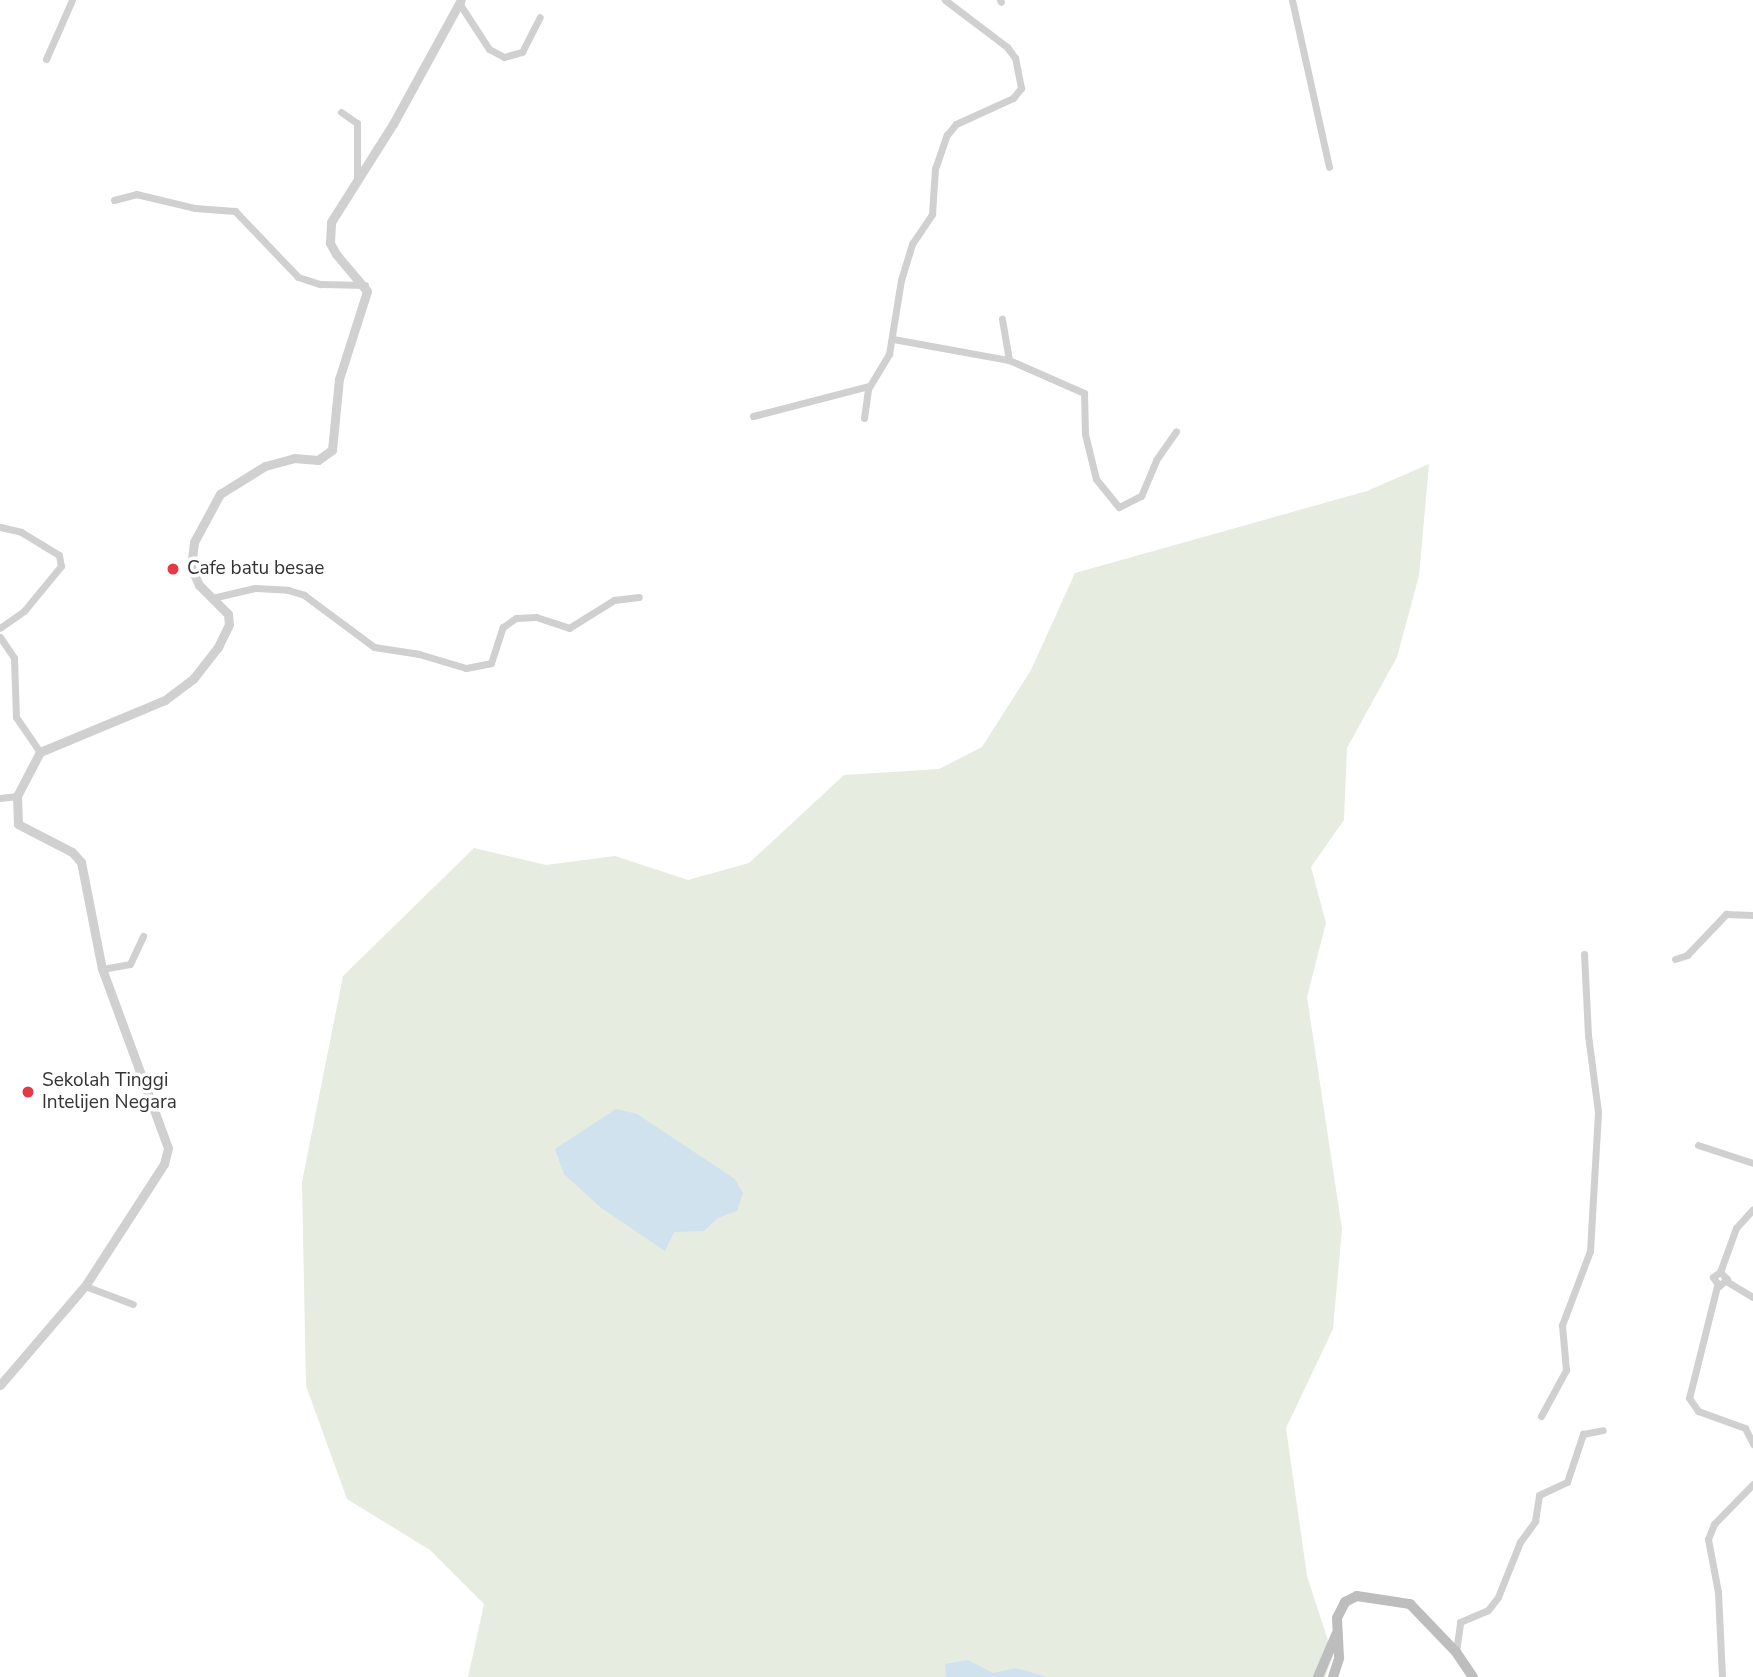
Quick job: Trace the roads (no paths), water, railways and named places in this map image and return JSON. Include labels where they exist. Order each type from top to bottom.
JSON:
[{"type":"main road","points":[[1318,1677],[1336,1635],[1345,1602],[1357,1596],[1395,1600],[1413,1607],[1456,1652],[1473,1677]]},
{"type":"main road","points":[[1333,1677],[1339,1658],[1336,1635]]},
{"type":"street","points":[[47,59],[72,0]]},
{"type":"street","points":[[864,418],[869,386],[889,354],[901,280],[912,244],[932,214],[935,169],[947,135],[956,124],[1013,98],[1021,88],[1022,79],[1007,47],[945,0]]},
{"type":"street","points":[[1292,0],[1329,167]]},
{"type":"street","points":[[460,1],[489,49],[504,57],[522,52],[540,18]]},
{"type":"street","points":[[0,1385],[85,1286],[164,1164],[168,1148],[102,969],[81,862],[72,852],[18,824],[17,796],[40,751],[156,705],[193,679],[229,624],[228,614],[199,585],[191,567],[194,542],[207,513],[226,489],[265,466],[294,458],[318,460],[330,452],[340,379],[366,300],[365,285],[330,243],[336,210],[393,124],[460,1]]},
{"type":"street","points":[[341,112],[357,123],[357,178]]},
{"type":"street","points":[[114,200],[136,194],[195,208],[235,211],[298,277],[320,284],[365,285]]},
{"type":"street","points":[[1002,319],[1009,359]]},
{"type":"street","points":[[892,339],[1009,359],[1084,393],[1086,433],[1096,479],[1119,507],[1141,496],[1176,431]]},
{"type":"street","points":[[753,416],[869,386]]},
{"type":"street","points":[[0,527],[21,532],[59,555],[61,566],[24,611],[0,628]]},
{"type":"street","points":[[212,598],[255,588],[288,590],[304,595],[374,647],[419,654],[466,668],[491,663],[503,627],[516,618],[536,617],[569,628],[614,600],[639,597]]},
{"type":"street","points":[[0,636],[14,657],[16,717],[40,751]]},
{"type":"street","points":[[0,798],[17,796]]},
{"type":"street","points":[[1675,959],[1687,954],[1726,914],[1753,915]]},
{"type":"street","points":[[102,969],[131,964],[143,936]]},
{"type":"street","points":[[1541,1416],[1566,1370],[1562,1325],[1590,1251],[1598,1112],[1587,1035],[1584,954]]},
{"type":"street","points":[[1698,1145],[1753,1163]]},
{"type":"street","points":[[1753,1209],[1736,1228],[1720,1272],[1713,1277],[1717,1286],[1689,1398],[1698,1411],[1745,1428],[1753,1444]]},
{"type":"street","points":[[1720,1272],[1726,1281],[1753,1297]]},
{"type":"street","points":[[1717,1286],[1726,1281]]},
{"type":"street","points":[[85,1286],[133,1304]]},
{"type":"street","points":[[1456,1652],[1460,1622],[1488,1610],[1498,1597],[1520,1542],[1535,1521],[1539,1495],[1567,1482],[1583,1434],[1603,1430]]},
{"type":"street","points":[[1721,1677],[1718,1592],[1708,1539],[1714,1524],[1753,1484]]},
{"type":"water","points":[[616,1109],[637,1114],[735,1179],[743,1193],[737,1211],[718,1218],[704,1231],[674,1232],[665,1251],[600,1207],[564,1174],[555,1149]]},
{"type":"water","points":[[968,1660],[993,1673],[1016,1668],[1047,1677],[946,1677],[945,1664]]},
{"type":"place","name":"Cafe batu besae","points":[[173,569]]},
{"type":"place","name":"Sekolah Tinggi Intelijen Negara","points":[[28,1092]]}]
